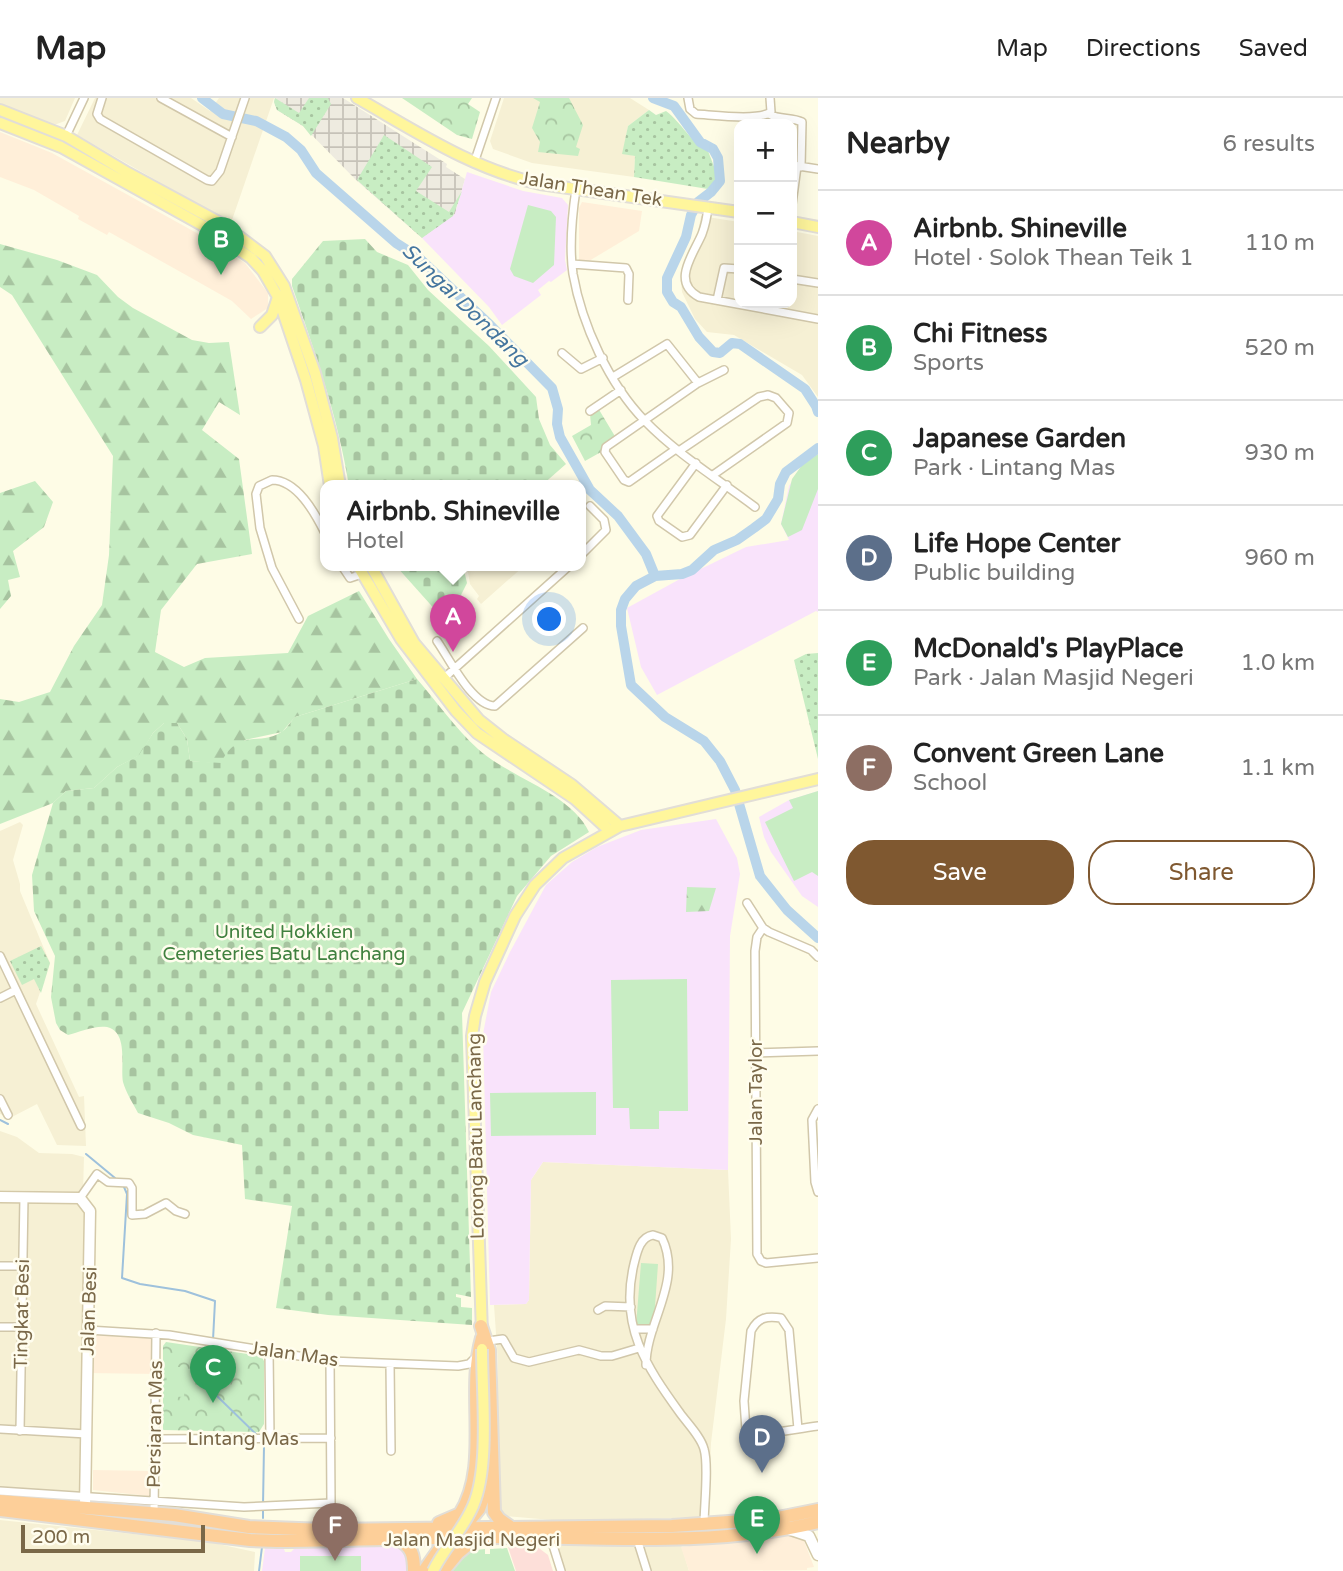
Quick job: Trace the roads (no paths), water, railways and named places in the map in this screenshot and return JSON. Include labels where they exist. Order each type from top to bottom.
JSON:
[{"type":"highway","points":[[425,1528],[460,1514],[472,1488],[475,1468],[474,1376],[482,1342]]},
{"type":"highway","points":[[482,1342],[493,1464],[494,1512],[509,1526]]},
{"type":"highway","points":[[424,1571],[479,1509],[493,1464]]},
{"type":"highway","name":"Jalan Masjid Negeri","points":[[0,1501],[154,1508],[249,1527],[324,1530],[425,1528],[476,1538],[637,1539],[705,1536],[788,1528],[818,1522]]},
{"type":"highway","points":[[85,1503],[96,1515],[166,1523],[174,1530]]},
{"type":"highway","name":"Jalan Masjid Negeri","points":[[0,1510],[278,1541],[398,1539],[509,1526],[605,1528],[704,1525],[818,1510]]},
{"type":"highway","points":[[443,1571],[458,1553],[476,1538]]},
{"type":"highway","points":[[398,1539],[408,1545],[412,1552],[414,1571]]},
{"type":"main road","name":"Jalan Thean Tek","points":[[359,98],[450,152],[530,182],[734,211]]},
{"type":"main road","points":[[0,110],[66,136],[232,230],[265,256],[284,286],[310,360],[329,428],[339,480]]},
{"type":"main road","points":[[0,123],[61,147],[231,242],[263,271],[278,297],[293,342],[324,446],[329,480]]},
{"type":"main road","points":[[797,223],[818,227]]},
{"type":"main road","points":[[284,286],[286,325]]},
{"type":"main road","points":[[260,327],[272,314],[278,297]]},
{"type":"main road","points":[[286,325],[295,328],[310,360]]},
{"type":"main road","points":[[366,571],[392,605],[414,643],[467,708],[489,729],[572,785],[615,828]]},
{"type":"main road","points":[[366,571],[401,639],[439,692],[463,718],[494,746],[546,778],[615,828]]},
{"type":"main road","name":"Lorong Batu Lanchang","points":[[433,1571],[473,1506],[481,1477],[482,1342],[472,1056],[475,1016],[485,982],[523,902],[549,869],[615,828],[818,779]]},
{"type":"main road","points":[[584,807],[596,828],[586,844]]},
{"type":"street","points":[[66,136],[84,98]]},
{"type":"street","points":[[102,98],[97,114],[109,125],[212,181],[220,171],[244,102]]},
{"type":"street","points":[[160,98],[232,138]]},
{"type":"street","points":[[688,98],[690,109],[696,114],[745,119]]},
{"type":"street","points":[[757,119],[769,114],[772,109],[770,98]]},
{"type":"street","points":[[474,163],[494,99]]},
{"type":"street","points":[[769,114],[788,119]]},
{"type":"street","points":[[797,120],[802,122],[797,159]]},
{"type":"street","points":[[797,166],[818,169]]},
{"type":"street","points":[[576,189],[572,264],[581,307],[613,377],[645,422],[677,450],[755,507]]},
{"type":"street","points":[[706,207],[703,232],[685,270],[684,281],[693,294],[818,319]]},
{"type":"street","points":[[572,264],[626,268],[629,274],[628,300]]},
{"type":"street","points":[[717,300],[724,268],[734,269]]},
{"type":"street","points":[[797,280],[818,283]]},
{"type":"street","points":[[613,377],[667,344],[698,383]]},
{"type":"street","points":[[562,353],[581,369],[603,358]]},
{"type":"street","points":[[713,475],[787,423],[789,412],[776,398],[768,395],[760,397],[632,481],[624,480],[605,455],[605,450],[698,383],[724,370]]},
{"type":"street","points":[[590,411],[621,390]]},
{"type":"street","points":[[696,463],[657,516],[659,521],[681,537],[690,535],[727,485]]},
{"type":"street","points":[[299,619],[269,558],[260,528],[257,489],[271,480],[285,482],[296,491],[320,524]]},
{"type":"street","points":[[586,550],[606,530],[604,520],[590,506]]},
{"type":"street","points":[[345,571],[350,578],[360,571]]},
{"type":"street","points":[[443,679],[563,571]]},
{"type":"street","points":[[437,641],[454,669],[483,704],[489,706],[500,703],[583,628]]},
{"type":"street","points":[[747,903],[763,928],[776,937],[811,950],[818,957]]},
{"type":"street","name":"Jalan Taylor","points":[[763,928],[757,937],[755,951],[758,1258],[766,1263],[818,1258]]},
{"type":"street","points":[[0,956],[81,1126]]},
{"type":"street","points":[[0,998],[16,990]]},
{"type":"street","points":[[756,1053],[818,1051]]},
{"type":"street","points":[[0,1098],[8,1115]]},
{"type":"street","points":[[818,1110],[812,1120],[815,1182],[818,1192]]},
{"type":"street","points":[[0,1197],[80,1198],[97,1174],[105,1181],[129,1184],[132,1188],[132,1215],[145,1214],[166,1203],[185,1214]]},
{"type":"street","name":"Tingkat Besi","points":[[20,1431],[24,1197]]},
{"type":"street","name":"Jalan Besi","points":[[80,1198],[88,1206],[91,1215],[85,1503]]},
{"type":"street","points":[[646,1365],[647,1348],[663,1302],[667,1272],[665,1246],[658,1236],[645,1238],[638,1250],[632,1273],[631,1307],[634,1329],[646,1365],[704,1447],[704,1525]]},
{"type":"street","points":[[0,1266],[23,1266]]},
{"type":"street","points":[[598,1310],[605,1306],[631,1307]]},
{"type":"street","points":[[90,1314],[95,1326],[101,1331]]},
{"type":"street","points":[[797,1429],[789,1330],[781,1318],[759,1320],[751,1331],[744,1401],[746,1430],[752,1435],[797,1429],[818,1426]]},
{"type":"street","points":[[0,1327],[22,1327]]},
{"type":"street","points":[[634,1329],[653,1329]]},
{"type":"street","name":"Jalan Mas","points":[[88,1330],[156,1333],[330,1361],[390,1364],[469,1364],[482,1342]]},
{"type":"street","name":"Persiaran Mas","points":[[154,1508],[156,1333]]},
{"type":"street","points":[[482,1342],[503,1339],[514,1358],[529,1362],[575,1351],[601,1356],[621,1354],[639,1348]]},
{"type":"street","points":[[270,1351],[270,1438]]},
{"type":"street","points":[[330,1361],[331,1503],[334,1517],[342,1529]]},
{"type":"street","points":[[390,1364],[391,1451]]},
{"type":"street","points":[[458,1366],[472,1371],[474,1376]]},
{"type":"street","points":[[0,1429],[87,1434]]},
{"type":"street","name":"Lintang Mas","points":[[155,1439],[331,1438]]},
{"type":"street","points":[[0,1491],[85,1503]]},
{"type":"street","points":[[154,1508],[331,1503]]},
{"type":"street","points":[[324,1530],[331,1503]]},
{"type":"street","points":[[788,1528],[809,1536],[818,1555]]},
{"type":"street","points":[[551,1539],[561,1571]]},
{"type":"street","points":[[637,1539],[647,1571]]},
{"type":"waterway","name":"Sungai Dondang","points":[[202,98],[223,114],[256,121],[286,137],[301,150],[316,173],[396,243],[418,257],[490,325],[552,388],[558,409],[560,437],[584,480]]},
{"type":"waterway","points":[[653,98],[674,106],[700,142],[713,149],[718,158],[720,181],[698,202],[691,215],[686,237],[667,278],[667,292],[713,352],[720,353],[732,343],[740,344],[805,389],[818,412]]},
{"type":"waterway","points":[[818,448],[786,472],[780,484],[778,499],[766,519],[737,540],[714,550],[692,570],[682,574],[655,576],[636,586],[625,599],[621,610],[621,626],[631,685],[665,717],[704,741],[720,761],[735,790],[760,876],[787,910],[818,938]]},
{"type":"waterway","name":"Sungai Dondang","points":[[586,483],[618,516],[646,554],[655,576]]},
{"type":"waterway","points":[[0,1120],[8,1124]]},
{"type":"waterway","points":[[86,1154],[115,1178]]},
{"type":"waterway","points":[[124,1187],[127,1194],[122,1278],[140,1284],[185,1291],[215,1301],[213,1340]]},
{"type":"waterway","points":[[212,1345],[211,1376],[217,1396],[259,1437]]},
{"type":"waterway","points":[[262,1441],[263,1505]]},
{"type":"waterway","points":[[263,1511],[263,1518]]},
{"type":"waterway","points":[[259,1571],[262,1547]]},
{"type":"place","name":"Chi Fitness","points":[[221,275]]},
{"type":"place","name":"Airbnb. Shineville","points":[[453,652]]},
{"type":"place","name":"Japanese Garden","points":[[213,1403]]},
{"type":"place","name":"Life Hope Center","points":[[762,1473]]},
{"type":"place","name":"McDonald's PlayPlace","points":[[757,1554]]},
{"type":"place","name":"Convent Green Lane","points":[[335,1561]]},
{"type":"park label","name":"United Hokkien Cemeteries Batu Lanchang","points":[[284,943]]}]
